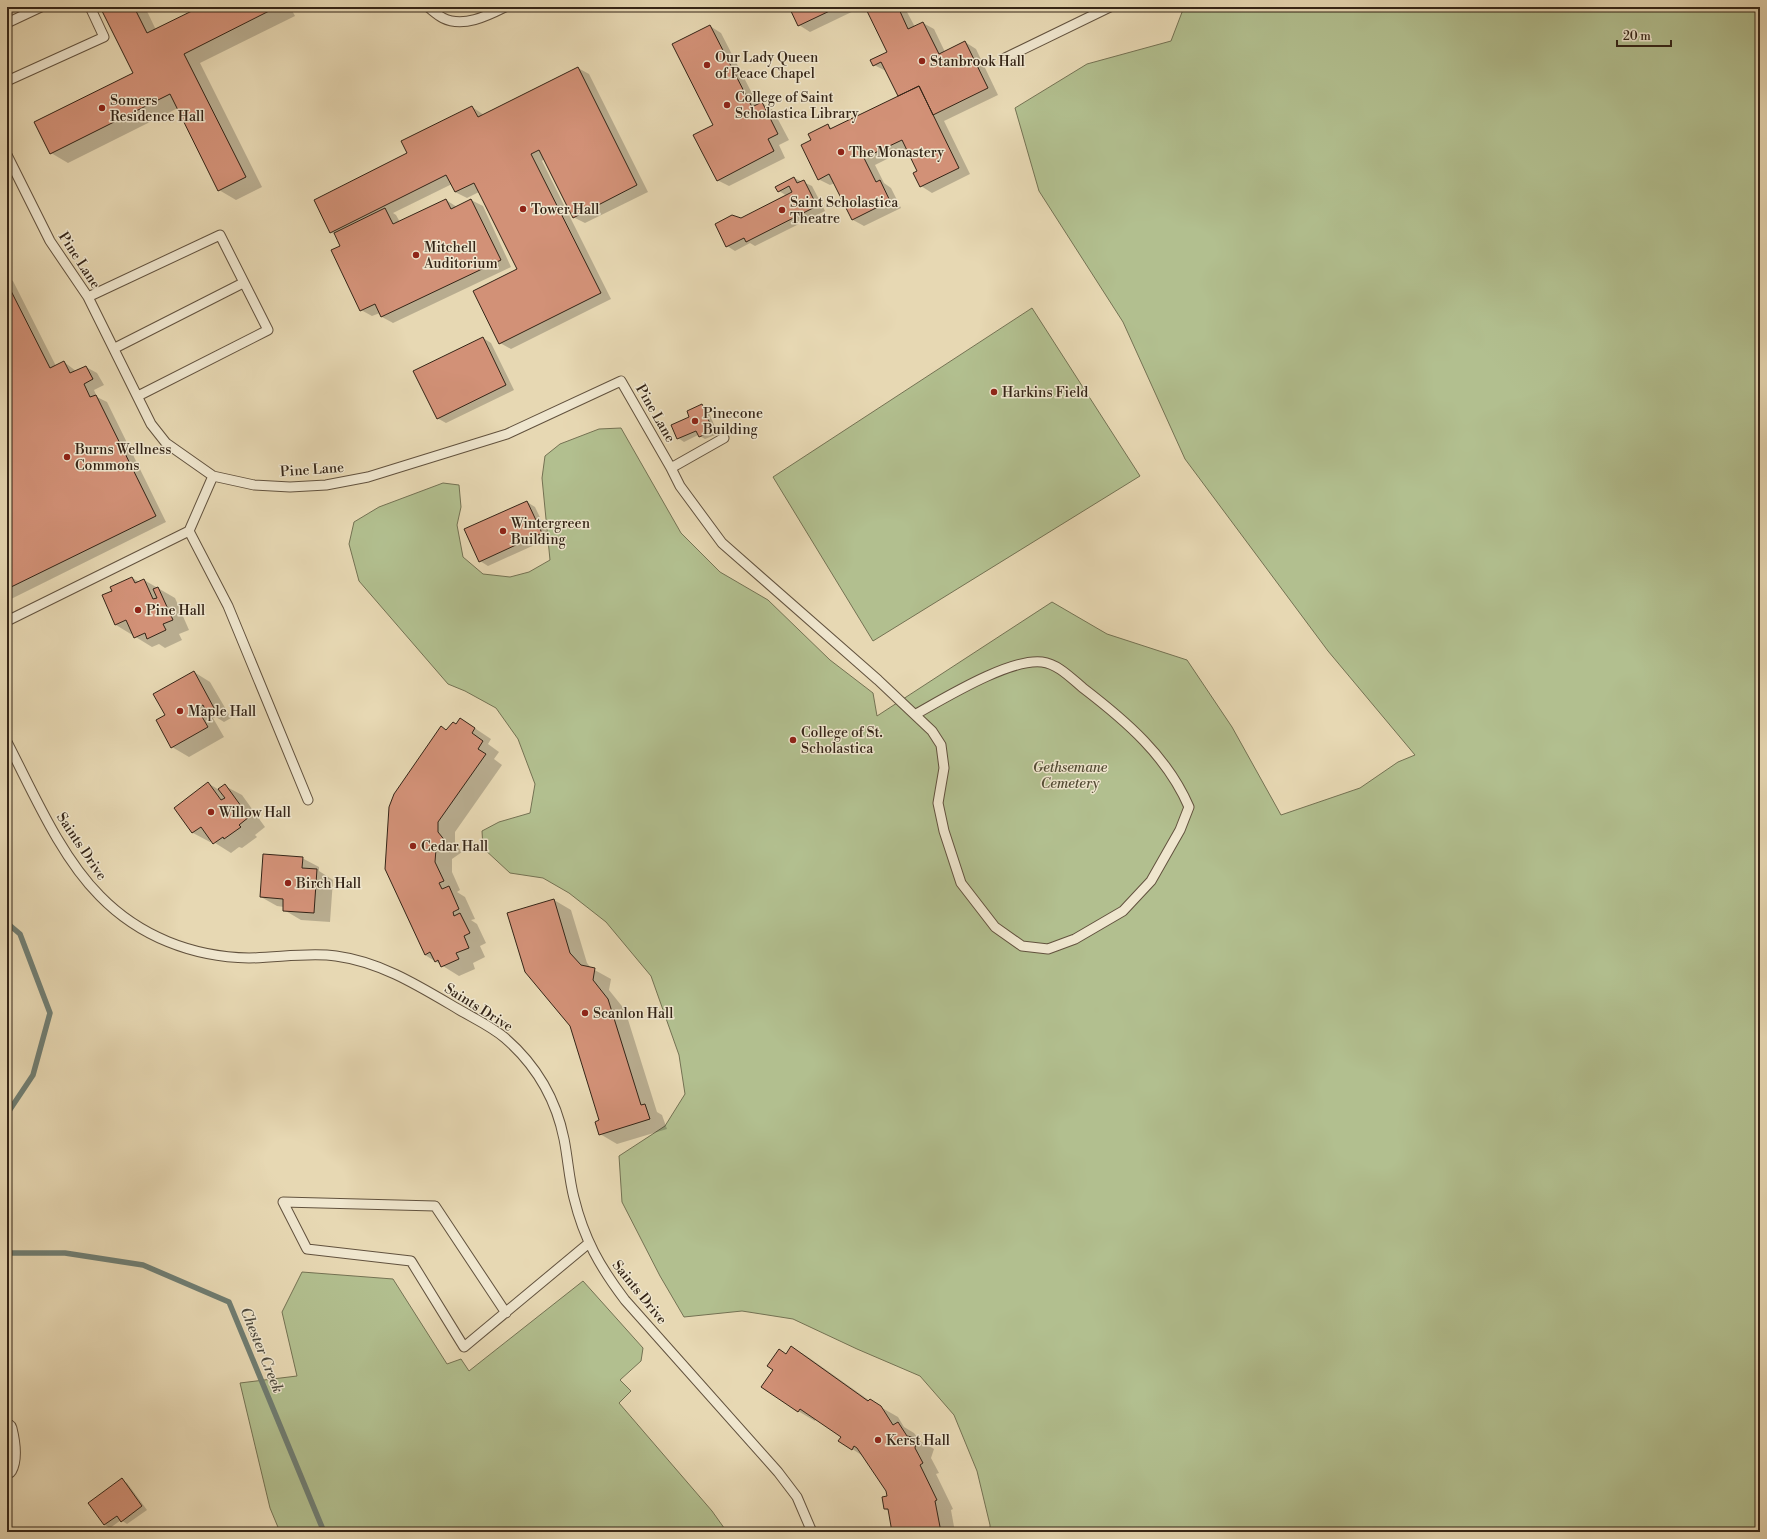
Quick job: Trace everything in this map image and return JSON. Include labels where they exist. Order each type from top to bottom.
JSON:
[{"type":"street","points":[[7,1429],[10,1441],[8,1466]]},
{"type":"lane","points":[[7,23],[41,7]]},
{"type":"lane","points":[[7,81],[104,37],[90,7]]},
{"type":"lane","points":[[428,7],[444,18],[463,22],[484,17],[505,7]]},
{"type":"lane","points":[[1005,58],[1110,7]]},
{"type":"lane","name":"Pine Lane","points":[[7,155],[50,241],[88,297],[115,348],[151,424],[166,443],[213,476],[254,485],[290,487],[326,485],[368,477],[508,434],[621,381],[671,468]]},
{"type":"lane","points":[[88,297],[220,235],[268,330],[138,396]]},
{"type":"lane","points":[[115,348],[243,283]]},
{"type":"lane","points":[[724,438],[671,468],[680,486],[722,543],[916,714],[932,731],[941,745],[944,768],[938,803],[944,831],[961,883],[996,927],[1022,946],[1048,949],[1075,939],[1123,911],[1151,881],[1180,830],[1188,807],[1173,775],[1146,741],[1057,667],[1042,662],[1008,668],[962,689],[916,714]]},
{"type":"lane","points":[[7,621],[189,531],[213,476]]},
{"type":"lane","points":[[189,531],[228,606],[308,800]]},
{"type":"lane","name":"Saints Drive","points":[[7,742],[46,818],[76,866],[99,895],[126,919],[139,927],[159,939],[190,950],[220,956],[248,958],[333,956],[357,959],[378,966],[442,1000],[503,1036],[520,1052],[538,1074],[556,1109],[564,1140],[574,1198],[589,1243],[604,1272],[625,1300],[778,1472],[797,1497],[812,1532]]},
{"type":"lane","points":[[506,1313],[435,1206],[283,1202],[307,1249],[411,1261],[464,1347],[506,1313],[589,1243]]},
{"type":"green space","name":"Gethsemane Cemetery","points":[[1184,7],[1760,7],[1760,1532],[990,1532],[990,1525],[977,1471],[954,1415],[920,1376],[793,1319],[742,1311],[684,1317],[660,1276],[622,1202],[619,1156],[665,1126],[685,1094],[679,1055],[651,976],[606,922],[569,893],[543,878],[510,873],[483,848],[482,831],[499,822],[530,813],[535,784],[518,739],[496,708],[465,691],[448,684],[359,581],[349,544],[354,522],[379,507],[443,483],[459,485],[461,507],[457,525],[463,557],[483,574],[510,577],[529,572],[550,560],[542,478],[545,456],[560,444],[599,429],[621,428],[681,533],[720,572],[768,600],[830,660],[873,693],[877,716],[1052,602],[1107,634],[1187,660],[1232,727],[1281,815],[1360,788],[1398,762],[1415,755],[1328,651],[1185,459],[1123,322],[1039,191],[1015,108],[1087,64],[1171,41]]},
{"type":"green space","name":"Harkins Field","points":[[1032,308],[1140,476],[873,641],[773,477]]},
{"type":"green space","points":[[302,1272],[393,1279],[447,1364],[461,1359],[469,1371],[583,1281],[643,1348],[641,1361],[620,1380],[631,1391],[619,1403],[712,1511],[727,1532],[280,1532],[270,1508],[240,1383],[297,1376],[282,1312]]},
{"type":"building","name":"Somers Residence Hall","points":[[100,7],[134,7],[147,33],[200,7],[277,7],[184,54],[246,177],[218,191],[170,94],[50,154],[34,122],[133,73]]},
{"type":"building","points":[[789,7],[838,7],[798,26]]},
{"type":"building","name":"Stanbrook Hall","points":[[865,7],[898,7],[908,29],[923,22],[939,54],[965,41],[988,88],[933,115],[919,86],[898,96],[881,62],[873,66],[870,60],[887,52]]},
{"type":"building","name":"College of Saint Scholastica Library","points":[[710,25],[752,107],[762,102],[778,134],[768,139],[774,151],[717,181],[693,135],[713,125],[672,44]]},
{"type":"building","name":"Tower Hall","points":[[578,67],[637,185],[573,218],[539,150],[531,154],[601,293],[499,344],[473,291],[517,269],[474,183],[455,192],[446,175],[330,233],[314,200],[407,153],[401,141],[472,106],[478,117]]},
{"type":"building","name":"The Monastery","points":[[919,86],[959,168],[920,187],[913,173],[917,171],[902,140],[864,158],[876,182],[880,180],[890,201],[852,220],[829,174],[818,180],[801,145],[811,140],[808,134],[828,124],[830,129]]},
{"type":"building","name":"Saint Scholastica Theatre","points":[[794,177],[797,183],[804,180],[817,206],[746,242],[744,238],[726,247],[715,224],[732,215],[741,218],[792,192],[789,186],[778,192],[775,187]]},
{"type":"building","name":"Mitchell Auditorium","points":[[446,199],[451,209],[471,199],[501,260],[381,317],[375,304],[360,311],[331,250],[340,246],[334,233],[385,208],[393,224]]},
{"type":"building","name":"Burns Wellness Commons","points":[[7,283],[50,368],[64,361],[70,373],[86,366],[93,379],[84,384],[90,397],[96,395],[156,516],[7,589]]},
{"type":"building","points":[[483,337],[506,385],[437,419],[413,371]]},
{"type":"building","name":"Pinecone Building","points":[[702,404],[713,431],[699,437],[696,431],[677,439],[671,425],[689,417],[687,411]]},
{"type":"building","name":"Wintergreen Building","points":[[527,501],[542,533],[479,562],[464,529]]},
{"type":"building","name":"Pine Hall","points":[[132,577],[135,583],[144,579],[153,599],[157,598],[153,589],[158,587],[173,620],[163,624],[166,630],[147,639],[145,633],[134,638],[126,620],[115,625],[102,595],[112,591],[110,587]]},
{"type":"building","name":"Maple Hall","points":[[194,671],[214,708],[207,713],[203,705],[197,708],[208,727],[171,748],[156,720],[165,715],[153,694]]},
{"type":"building","name":"Cedar Hall","points":[[460,718],[475,728],[472,733],[483,741],[478,749],[486,754],[438,822],[438,832],[446,842],[436,849],[435,862],[444,881],[439,883],[442,889],[449,886],[459,909],[453,912],[454,916],[460,913],[470,933],[464,936],[469,948],[456,953],[459,959],[441,967],[438,960],[435,962],[430,952],[425,955],[385,869],[389,807],[394,794],[441,726],[446,730],[453,722],[456,724]]},
{"type":"building","name":"Willow Hall","points":[[208,782],[221,800],[225,798],[218,789],[225,784],[249,817],[239,825],[241,827],[224,839],[223,837],[213,844],[201,827],[192,833],[174,808]]},
{"type":"building","name":"Birch Hall","points":[[263,854],[303,857],[302,868],[317,869],[314,913],[283,911],[283,899],[260,897]]},
{"type":"building","name":"Scanlon Hall","points":[[554,899],[570,953],[581,965],[595,968],[593,980],[608,999],[641,1105],[645,1104],[650,1119],[599,1135],[595,1122],[599,1120],[570,1026],[525,972],[507,913]]},
{"type":"building","name":"Kerst Hall","points":[[791,1346],[868,1401],[870,1399],[881,1406],[893,1425],[898,1422],[907,1436],[917,1438],[915,1448],[923,1463],[920,1465],[937,1500],[935,1501],[941,1532],[892,1532],[888,1509],[884,1509],[882,1497],[887,1496],[886,1491],[857,1448],[854,1446],[852,1450],[838,1441],[841,1437],[800,1409],[798,1412],[761,1387],[773,1370],[767,1366],[779,1349],[786,1354]]},
{"type":"building","points":[[122,1478],[142,1506],[121,1522],[117,1516],[104,1525],[88,1503]]},
{"type":"waterway","name":"Chester Creek","points":[[7,923],[20,934],[50,1013],[33,1075],[7,1114]]},
{"type":"waterway","name":"Chester Creek","points":[[7,1253],[65,1253],[143,1265],[229,1302],[324,1532]]},
{"type":"place","name":"Stanbrook Hall","points":[[922,61]]},
{"type":"place","name":"Our Lady Queen of Peace Chapel","points":[[707,65]]},
{"type":"place","name":"College of Saint Scholastica Library","points":[[727,105]]},
{"type":"place","name":"Somers Residence Hall","points":[[102,108]]},
{"type":"place","name":"The Monastery","points":[[841,152]]},
{"type":"place","name":"Tower Hall","points":[[523,209]]},
{"type":"place","name":"Saint Scholastica Theatre","points":[[782,210]]},
{"type":"place","name":"Mitchell Auditorium","points":[[416,255]]},
{"type":"place","name":"Harkins Field","points":[[994,392]]},
{"type":"place","name":"Pinecone Building","points":[[695,421]]},
{"type":"place","name":"Burns Wellness Commons","points":[[67,457]]},
{"type":"place","name":"Wintergreen Building","points":[[503,531]]},
{"type":"place","name":"Pine Hall","points":[[138,610]]},
{"type":"place","name":"Maple Hall","points":[[180,711]]},
{"type":"place","name":"College of St. Scholastica","points":[[793,740]]},
{"type":"place","name":"Willow Hall","points":[[211,812]]},
{"type":"place","name":"Cedar Hall","points":[[413,846]]},
{"type":"place","name":"Birch Hall","points":[[288,883]]},
{"type":"place","name":"Scanlon Hall","points":[[585,1013]]},
{"type":"place","name":"Kerst Hall","points":[[878,1440]]}]
